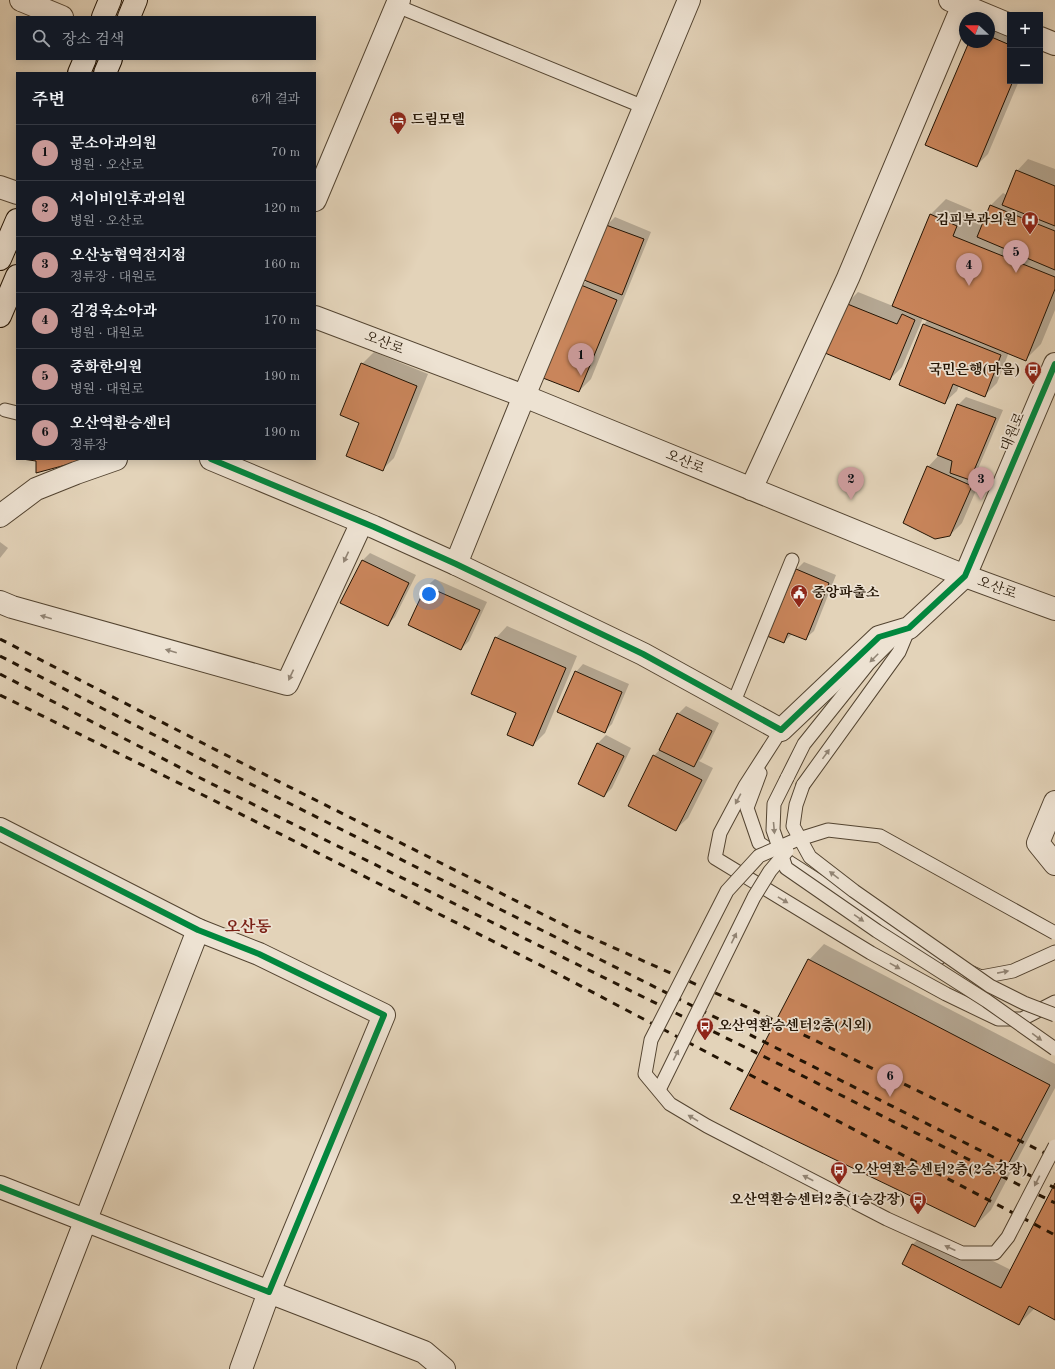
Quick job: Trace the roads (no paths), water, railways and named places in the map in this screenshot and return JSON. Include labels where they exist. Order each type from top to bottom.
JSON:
[{"type":"street","points":[[21,0],[60,16]]},
{"type":"street","points":[[103,16],[110,0]]},
{"type":"street","points":[[129,16],[136,0]]},
{"type":"street","points":[[456,564],[524,396],[689,0]]},
{"type":"street","points":[[751,489],[848,278],[958,2],[1007,24]]},
{"type":"street","points":[[316,198],[398,3]]},
{"type":"street","points":[[1043,39],[1055,44]]},
{"type":"street","points":[[79,72],[85,60]]},
{"type":"street","points":[[104,72],[110,60]]},
{"type":"street","points":[[0,187],[16,193]]},
{"type":"street","points":[[0,259],[16,222]]},
{"type":"street","points":[[0,316],[16,278]]},
{"type":"street","name":"오산로","points":[[316,317],[524,396],[965,576],[1055,609]]},
{"type":"street","name":"대원로","points":[[965,576],[1055,364]]},
{"type":"street","points":[[0,516],[36,489],[113,460]]},
{"type":"street","points":[[212,460],[362,522],[456,564],[643,654],[733,704],[776,737],[879,637],[906,629],[965,576]]},
{"type":"street","points":[[0,602],[12,607],[287,684],[362,522]]},
{"type":"street","points":[[1055,802],[1038,843],[1055,864]]},
{"type":"street","points":[[0,829],[198,930],[259,954],[384,1015],[269,1292],[241,1369]]},
{"type":"street","points":[[28,1369],[198,930]]},
{"type":"street","points":[[0,1187],[424,1352],[444,1369]]},
{"type":"lane","points":[[398,3],[644,108]]},
{"type":"lane","points":[[733,704],[792,560]]},
{"type":"lane","points":[[906,629],[868,664],[804,744],[774,804],[773,830],[786,868],[877,931],[987,1001],[1055,1050]]},
{"type":"lane","points":[[906,629],[899,652],[803,786],[796,805],[793,826],[810,857],[854,892],[990,986],[1024,1003],[1055,1015]]},
{"type":"lane","points":[[776,737],[747,808],[759,843],[944,960],[981,977],[1013,971],[1055,952]]},
{"type":"lane","points":[[776,737],[745,786],[720,833],[716,858],[871,953],[946,994],[998,1019],[1022,1019],[1055,1002]]},
{"type":"lane","points":[[1055,934],[880,836],[828,830],[796,840],[759,856],[727,891],[651,1040],[645,1074],[670,1104],[707,1126],[886,1219],[962,1253],[995,1252],[1004,1242],[1055,1146]]},
{"type":"lane","points":[[659,1090],[754,897],[770,871],[796,840]]},
{"type":"railway","points":[[0,639],[222,753],[574,930],[749,1008],[1055,1158]]},
{"type":"railway","points":[[0,656],[211,764],[1055,1188]]},
{"type":"railway","points":[[0,674],[208,782],[787,1068],[1055,1203]]},
{"type":"railway","points":[[0,695],[199,793],[554,972],[1055,1235]]},
{"type":"place","name":"드림모텔","points":[[398,135]]},
{"type":"place","name":"김피부과의원","points":[[1030,235]]},
{"type":"place","name":"중화한의원","points":[[1016,273]]},
{"type":"place","name":"김경욱소아과","points":[[969,286]]},
{"type":"place","name":"문소아과의원","points":[[581,376]]},
{"type":"place","name":"국민은행(마을)","points":[[1033,385]]},
{"type":"place","name":"서이비인후과의원","points":[[851,500]]},
{"type":"place","name":"오산농협역전지점","points":[[981,500]]},
{"type":"place","name":"중앙파출소","points":[[799,608]]},
{"type":"place","name":"오산역환승센터2층(시외)","points":[[705,1041]]},
{"type":"place","name":"오산역환승센터","points":[[890,1097]]},
{"type":"place","name":"오산역환승센터2층(2승강장)","points":[[839,1185]]},
{"type":"place","name":"오산역환승센터2층(1승강장)","points":[[918,1215]]},
{"type":"district","name":"오산동","points":[[248,928]]}]
